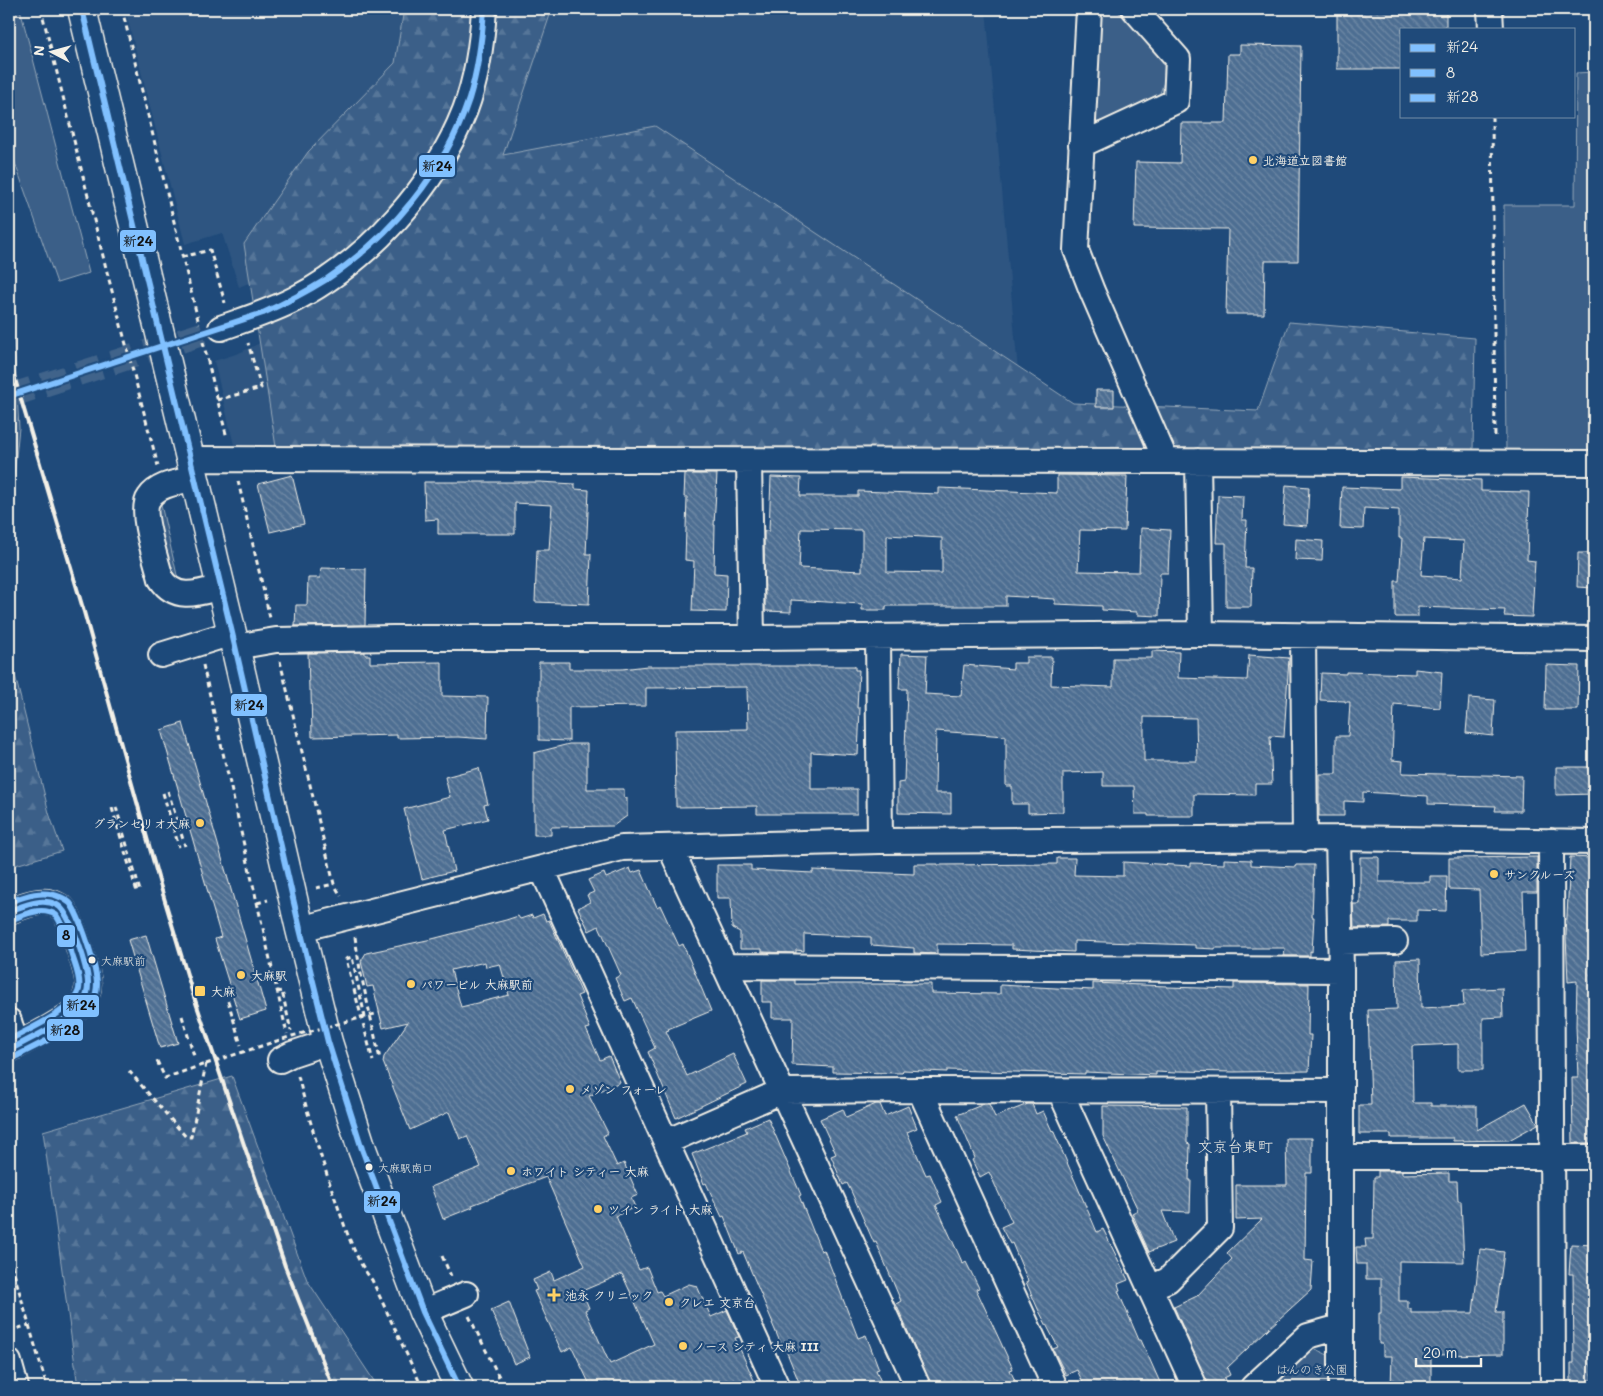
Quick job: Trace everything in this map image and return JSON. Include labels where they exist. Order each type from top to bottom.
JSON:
[{"type":"highway","points":[[82,9],[234,640],[300,929],[328,1042],[362,1149],[423,1312],[459,1387]]},
{"type":"street","points":[[221,328],[280,306],[316,286],[387,228],[414,198],[440,162],[466,109],[477,64],[484,9]]},
{"type":"street","points":[[1089,9],[1076,250],[1166,461]]},
{"type":"street","points":[[1081,145],[1176,101],[1178,59],[1134,9]]},
{"type":"street","points":[[1490,9],[1491,28]]},
{"type":"street","points":[[749,461],[752,638]]},
{"type":"street","points":[[221,588],[188,596],[166,586],[160,579],[145,506],[149,497],[193,469],[749,461],[1198,461],[1594,464]]},
{"type":"street","points":[[1198,461],[1201,634]]},
{"type":"street","points":[[161,655],[234,640],[393,638],[752,638],[1201,634],[1594,639]]},
{"type":"street","points":[[1303,635],[1305,838]]},
{"type":"street","points":[[878,637],[880,841]]},
{"type":"street","points":[[300,929],[622,848],[880,841],[1305,838],[1594,842]]},
{"type":"street","points":[[1338,838],[1341,1091],[1341,1387]]},
{"type":"street","points":[[1552,841],[1553,1387]]},
{"type":"street","points":[[670,847],[918,1387]]},
{"type":"street","points":[[542,869],[777,1387]]},
{"type":"street","points":[[9,911],[27,904],[45,901],[62,908],[76,940],[88,981],[87,995],[80,1006],[67,1016],[12,1048],[9,1021]]},
{"type":"street","points":[[1340,942],[1395,941]]},
{"type":"street","points":[[724,966],[1340,970]]},
{"type":"street","points":[[280,1060],[328,1042]]},
{"type":"street","points":[[920,1090],[1055,1387]]},
{"type":"street","points":[[666,1142],[782,1091],[1341,1091]]},
{"type":"street","points":[[1060,1091],[1195,1387]]},
{"type":"street","points":[[1149,1288],[1168,1280],[1220,1228],[1218,1091]]},
{"type":"street","points":[[1341,1157],[1594,1157]]},
{"type":"street","points":[[423,1312],[463,1296]]},
{"type":"street","points":[[1253,1387],[1308,1336],[1340,1328]]},
{"type":"path","points":[[1492,118],[1495,463]]},
{"type":"path","points":[[182,257],[210,250],[225,303]]},
{"type":"path","points":[[217,400],[261,388],[246,339]]},
{"type":"path","points":[[168,792],[185,846]]},
{"type":"path","points":[[163,793],[179,847]]},
{"type":"path","points":[[114,808],[139,891]]},
{"type":"path","points":[[354,932],[360,970],[380,1059]]},
{"type":"path","points":[[365,1017],[352,957],[346,959],[373,1061]]},
{"type":"path","points":[[276,992],[282,991],[292,1036]]},
{"type":"path","points":[[228,1001],[241,1045]]},
{"type":"path","points":[[157,1061],[164,1078],[292,1036],[379,1013]]},
{"type":"path","points":[[182,1016],[195,1059]]},
{"type":"path","points":[[129,1071],[186,1137],[191,1137],[206,1064]]},
{"type":"path","points":[[9,1256],[47,1387]]},
{"type":"path","points":[[442,1256],[463,1296],[504,1387]]},
{"type":"path","points":[[362,1268],[372,1280],[422,1387]]},
{"type":"path","points":[[9,1331],[29,1325]]},
{"type":"shaded area","points":[[125,9],[454,9],[295,264],[239,287],[222,233],[185,244]]},
{"type":"shaded area","points":[[513,9],[986,9],[1026,461],[240,447],[234,445],[214,361],[239,353],[320,314]]},
{"type":"green space","points":[[9,9],[20,9],[89,273],[57,283],[9,146]]},
{"type":"green space","points":[[404,9],[552,9],[503,155],[655,126],[1073,403],[1258,411],[1289,322],[1475,338],[1473,450],[276,447],[244,244],[308,152],[395,63]]},
{"type":"green space","points":[[1102,9],[1115,9],[1162,54],[1166,76],[1158,99],[1114,118],[1093,123],[1096,18]]},
{"type":"green space","points":[[1594,72],[1594,456],[1506,455],[1504,205],[1575,205],[1576,73]]},
{"type":"green space","points":[[9,258],[19,428],[9,524]]},
{"type":"green space","points":[[160,500],[179,584],[174,582],[153,508]]},
{"type":"green space","points":[[9,651],[49,813],[62,851],[9,867]]},
{"type":"green space","points":[[232,1076],[307,1280],[378,1387],[78,1387],[43,1131]]},
{"type":"green space","name":"はんのき公園","points":[[1311,1347],[1330,1356],[1330,1387],[1268,1387]]},
{"type":"building","points":[[1337,9],[1446,9],[1446,28],[1400,28],[1400,69],[1337,69]]},
{"type":"building","points":[[1240,45],[1301,46],[1298,261],[1265,261],[1264,314],[1226,314],[1228,229],[1134,228],[1136,162],[1180,163],[1181,123],[1226,123],[1228,54],[1240,54]]},
{"type":"building","points":[[1096,390],[1114,390],[1114,407],[1096,407]]},
{"type":"building","points":[[685,474],[717,474],[714,573],[727,574],[726,612],[692,611],[694,561],[685,560],[687,497],[684,497]]},
{"type":"building","points":[[292,475],[304,524],[270,532],[258,484]]},
{"type":"building","points":[[1057,475],[1127,476],[1125,531],[1080,530],[1078,571],[1139,572],[1141,528],[1170,530],[1168,573],[1160,573],[1159,616],[1137,615],[1137,612],[1102,610],[1102,606],[1055,604],[1055,599],[1006,596],[1006,606],[886,606],[886,610],[862,610],[862,604],[791,600],[791,612],[765,611],[764,531],[769,531],[771,477],[801,478],[800,496],[858,496],[858,491],[939,494],[939,488],[1057,493]],"holes":[[[801,529],[862,530],[862,571],[799,568]],[[887,535],[942,538],[942,573],[887,572]]]},
{"type":"building","points":[[1400,477],[1481,480],[1481,491],[1529,492],[1527,560],[1535,561],[1532,617],[1504,616],[1505,610],[1418,607],[1418,617],[1395,617],[1395,581],[1399,581],[1402,538],[1399,538],[1399,510],[1364,508],[1363,529],[1340,528],[1342,487],[1400,489]],"holes":[[[1424,539],[1464,541],[1462,578],[1421,575]]]},
{"type":"building","points":[[424,482],[540,482],[575,484],[575,489],[589,490],[586,554],[591,554],[589,604],[535,602],[537,550],[549,550],[552,505],[515,503],[515,534],[438,534],[438,519],[425,520]]},
{"type":"building","points":[[1286,485],[1309,487],[1307,526],[1283,524]]},
{"type":"building","points":[[1218,495],[1243,496],[1242,520],[1247,520],[1245,568],[1252,568],[1251,607],[1226,607],[1226,543],[1216,543]]},
{"type":"building","points":[[1296,539],[1323,541],[1322,561],[1295,560]]},
{"type":"building","points":[[1578,553],[1594,553],[1594,588],[1577,587]]},
{"type":"building","points":[[321,568],[366,569],[365,625],[295,626],[296,605],[307,605],[308,578],[320,578]]},
{"type":"building","points":[[1152,651],[1179,652],[1178,678],[1247,680],[1249,655],[1289,658],[1284,737],[1270,736],[1272,784],[1255,784],[1255,795],[1194,794],[1194,816],[1148,816],[1148,814],[1135,814],[1134,786],[1103,786],[1103,772],[1063,773],[1063,812],[1028,813],[1028,804],[1012,804],[1012,786],[1006,786],[1006,736],[936,731],[935,793],[951,793],[951,814],[898,813],[898,783],[904,782],[907,689],[899,689],[901,654],[927,655],[925,694],[961,696],[964,665],[1013,669],[1013,663],[1026,663],[1026,657],[1052,657],[1051,685],[1113,687],[1113,658],[1152,658]],"holes":[[[1144,717],[1196,718],[1197,761],[1144,761]]]},
{"type":"building","points":[[365,652],[365,655],[370,655],[370,663],[442,662],[442,696],[488,697],[487,739],[458,737],[397,738],[397,735],[312,737],[308,653]]},
{"type":"building","points":[[539,662],[569,662],[569,669],[622,669],[647,666],[855,666],[855,670],[859,670],[857,708],[860,708],[858,755],[811,752],[811,789],[857,789],[857,814],[757,814],[757,806],[676,807],[675,730],[748,729],[747,687],[646,688],[646,706],[569,707],[569,741],[539,740]]},
{"type":"building","points":[[1546,665],[1579,666],[1578,710],[1545,710]]},
{"type":"building","points":[[1415,669],[1442,672],[1440,708],[1394,704],[1392,760],[1403,761],[1402,773],[1522,776],[1521,811],[1495,811],[1496,806],[1428,804],[1428,796],[1363,792],[1363,802],[1344,801],[1344,816],[1319,816],[1319,774],[1336,774],[1336,736],[1348,736],[1350,702],[1320,700],[1321,673],[1415,674]]},
{"type":"building","points":[[1469,698],[1495,700],[1493,736],[1466,733]]},
{"type":"building","name":"グランセリオ大麻","points":[[183,723],[266,1011],[240,1019],[215,939],[221,937],[161,730]]},
{"type":"building","points":[[569,744],[587,744],[587,789],[624,789],[624,798],[627,798],[627,816],[613,826],[551,827],[551,835],[534,835],[534,753]]},
{"type":"building","points":[[1556,767],[1594,767],[1594,794],[1556,795]]},
{"type":"building","points":[[479,768],[488,804],[484,805],[488,819],[445,830],[454,871],[422,879],[404,809],[450,797],[445,777]]},
{"type":"building","points":[[1360,857],[1379,857],[1379,882],[1430,882],[1430,876],[1447,876],[1446,911],[1417,910],[1417,921],[1389,921],[1389,927],[1354,928],[1353,904],[1360,904]]},
{"type":"building","points":[[1537,857],[1537,892],[1523,892],[1525,951],[1481,953],[1479,890],[1449,889],[1449,858]]},
{"type":"building","points":[[1570,857],[1594,858],[1594,876],[1592,876],[1592,950],[1594,978],[1594,1143],[1573,1143],[1572,1078],[1578,1078],[1577,981],[1568,982],[1566,936]]},
{"type":"building","points":[[1057,858],[1075,858],[1074,875],[1123,876],[1123,862],[1191,866],[1191,863],[1224,864],[1224,859],[1251,860],[1251,865],[1295,867],[1296,865],[1314,865],[1312,952],[1310,951],[1310,956],[1284,956],[1285,948],[1215,949],[1195,948],[1195,945],[1074,941],[1074,952],[1012,949],[1012,945],[937,944],[937,954],[914,953],[914,948],[871,945],[871,937],[804,934],[804,951],[796,950],[796,953],[762,952],[762,949],[740,949],[740,932],[732,928],[731,898],[717,898],[717,865],[751,865],[751,870],[813,873],[813,870],[914,874],[914,864],[1057,864]]},
{"type":"building","points":[[630,868],[632,873],[641,870],[657,907],[660,905],[679,946],[683,944],[711,1011],[666,1031],[687,1076],[733,1054],[747,1084],[676,1118],[648,1052],[655,1048],[632,998],[625,1001],[615,978],[621,975],[599,926],[589,931],[578,908],[590,902],[587,895],[594,892],[588,880],[604,873],[606,878]]},
{"type":"building","points":[[543,914],[546,921],[549,920],[582,994],[577,996],[590,1028],[586,1029],[600,1060],[609,1056],[620,1082],[589,1096],[608,1133],[603,1136],[617,1166],[624,1163],[638,1195],[631,1198],[635,1207],[616,1216],[639,1270],[647,1267],[657,1292],[660,1291],[663,1296],[689,1284],[697,1286],[711,1317],[727,1310],[739,1337],[735,1338],[757,1387],[591,1387],[572,1347],[562,1352],[534,1291],[537,1290],[533,1280],[551,1272],[554,1280],[585,1266],[546,1177],[472,1205],[473,1207],[443,1219],[431,1187],[481,1167],[467,1136],[460,1139],[449,1112],[410,1130],[383,1062],[384,1057],[408,1022],[383,1028],[373,986],[367,987],[361,961],[366,953],[432,939],[518,916],[520,919],[532,915],[533,918]],"holes":[[[485,962],[486,967],[500,964],[509,995],[461,1007],[451,970]],[[622,1274],[654,1344],[610,1364],[585,1310],[589,1308],[582,1291]]]},
{"type":"building","points":[[146,935],[178,1043],[160,1048],[128,940]]},
{"type":"building","points":[[1420,959],[1421,1008],[1464,1006],[1463,990],[1502,988],[1503,1017],[1483,1018],[1483,1070],[1458,1070],[1458,1044],[1412,1046],[1413,1103],[1431,1103],[1431,1106],[1477,1106],[1477,1130],[1526,1103],[1538,1124],[1509,1140],[1453,1141],[1453,1138],[1391,1138],[1391,1134],[1359,1134],[1359,1105],[1371,1105],[1368,1010],[1397,1009],[1396,960]]},
{"type":"building","points":[[762,980],[795,980],[795,984],[931,984],[931,993],[1000,994],[1000,985],[1093,990],[1093,983],[1234,989],[1234,983],[1309,984],[1308,1035],[1311,1035],[1309,1071],[1176,1071],[1176,1073],[1156,1072],[1156,1075],[947,1070],[947,1072],[903,1070],[902,1073],[833,1072],[833,1067],[792,1065],[793,1018],[772,1018],[772,1002],[762,1002]]},
{"type":"building","points":[[880,1104],[885,1116],[908,1106],[917,1128],[907,1132],[926,1175],[930,1174],[942,1202],[936,1205],[963,1264],[966,1262],[979,1288],[976,1289],[1013,1369],[1010,1370],[1018,1387],[932,1387],[896,1304],[901,1301],[876,1242],[874,1243],[847,1183],[843,1185],[831,1156],[836,1154],[820,1119],[843,1109],[846,1117]]},
{"type":"building","points":[[984,1104],[989,1104],[995,1117],[1028,1104],[1032,1104],[1036,1114],[1043,1111],[1097,1232],[1103,1229],[1128,1280],[1118,1284],[1120,1290],[1118,1291],[1162,1387],[1085,1387],[1077,1370],[1066,1375],[1053,1349],[1058,1347],[1026,1282],[1028,1281],[1012,1243],[1010,1244],[1001,1227],[1012,1222],[989,1172],[980,1177],[972,1160],[975,1158],[957,1115]]},
{"type":"building","points":[[1103,1106],[1187,1107],[1187,1143],[1190,1144],[1190,1212],[1162,1211],[1174,1242],[1149,1252],[1132,1213],[1138,1210],[1103,1136]]},
{"type":"building","points":[[768,1118],[801,1195],[799,1196],[821,1251],[824,1250],[858,1338],[866,1335],[879,1369],[876,1370],[883,1387],[801,1387],[785,1348],[783,1349],[743,1252],[739,1254],[724,1216],[722,1217],[706,1183],[704,1184],[692,1154],[747,1132],[745,1128]]},
{"type":"building","points":[[1286,1138],[1312,1138],[1312,1173],[1306,1173],[1305,1260],[1313,1261],[1311,1290],[1227,1368],[1230,1375],[1224,1378],[1228,1387],[1209,1387],[1174,1307],[1197,1296],[1232,1259],[1227,1253],[1262,1219],[1236,1220],[1236,1185],[1287,1185]]},
{"type":"building","points":[[1378,1171],[1402,1171],[1402,1174],[1449,1173],[1449,1181],[1457,1181],[1458,1201],[1461,1201],[1464,1262],[1399,1261],[1399,1301],[1408,1301],[1408,1309],[1411,1309],[1411,1313],[1473,1313],[1480,1249],[1504,1252],[1496,1312],[1503,1312],[1503,1354],[1431,1355],[1431,1387],[1391,1387],[1392,1356],[1383,1356],[1383,1344],[1379,1344],[1381,1279],[1366,1279],[1366,1264],[1357,1264],[1356,1247],[1366,1247],[1365,1239],[1373,1239],[1374,1177],[1378,1177]]},
{"type":"building","points":[[1571,1244],[1594,1245],[1594,1387],[1571,1387],[1571,1363],[1574,1363],[1573,1274],[1569,1274]]},
{"type":"building","points":[[509,1302],[530,1357],[514,1364],[491,1310]]},
{"type":"tunnel","points":[[9,396],[221,328]]},
{"type":"railway","points":[[9,359],[84,612],[191,988],[285,1266],[333,1387]]},
{"type":"transit line","name":"新24","points":[[82,9],[328,1042],[362,1149],[423,1312],[459,1387]]},
{"type":"transit line","name":"新24","points":[[9,396],[263,313],[327,279],[350,262],[393,223],[413,201],[446,152],[459,126],[475,77],[484,9]]},
{"type":"transit line","name":"新28","points":[[9,902],[41,893],[61,897],[70,903],[87,941],[97,983],[92,1005],[86,1013],[56,1035],[13,1058]]},
{"type":"transit line","name":"新24","points":[[9,911],[39,902],[57,905],[73,929],[85,967],[88,985],[85,999],[77,1010],[49,1029],[9,1050]]},
{"type":"transit line","name":"8","points":[[9,1040],[60,1012],[76,997],[79,989],[79,980],[67,939],[56,915],[51,912],[40,911],[12,919]]},
{"type":"place","name":"北海道立図書館","points":[[1253,160]]},
{"type":"place","name":"グランセリオ大麻","points":[[200,823]]},
{"type":"place","name":"サンクルーズ","points":[[1494,874]]},
{"type":"place","name":"大麻駅前","points":[[92,960]]},
{"type":"place","name":"大麻駅","points":[[241,975]]},
{"type":"place","name":"パワービル 大麻駅前","points":[[411,984]]},
{"type":"place","name":"大麻","points":[[200,991]]},
{"type":"place","name":"メゾン フォーレ","points":[[570,1089]]},
{"type":"place","name":"大麻駅南口","points":[[369,1167]]},
{"type":"place","name":"ホワイト シティー 大麻","points":[[511,1171]]},
{"type":"place","name":"ツイン ライト 大麻","points":[[598,1209]]},
{"type":"place","name":"池永 クリニック","points":[[554,1295]]},
{"type":"place","name":"クレエ 文京台","points":[[669,1302]]},
{"type":"place","name":"ノース シティ 大麻 III","points":[[683,1346]]},
{"type":"district","name":"文京台東町","points":[[1235,1146]]}]
